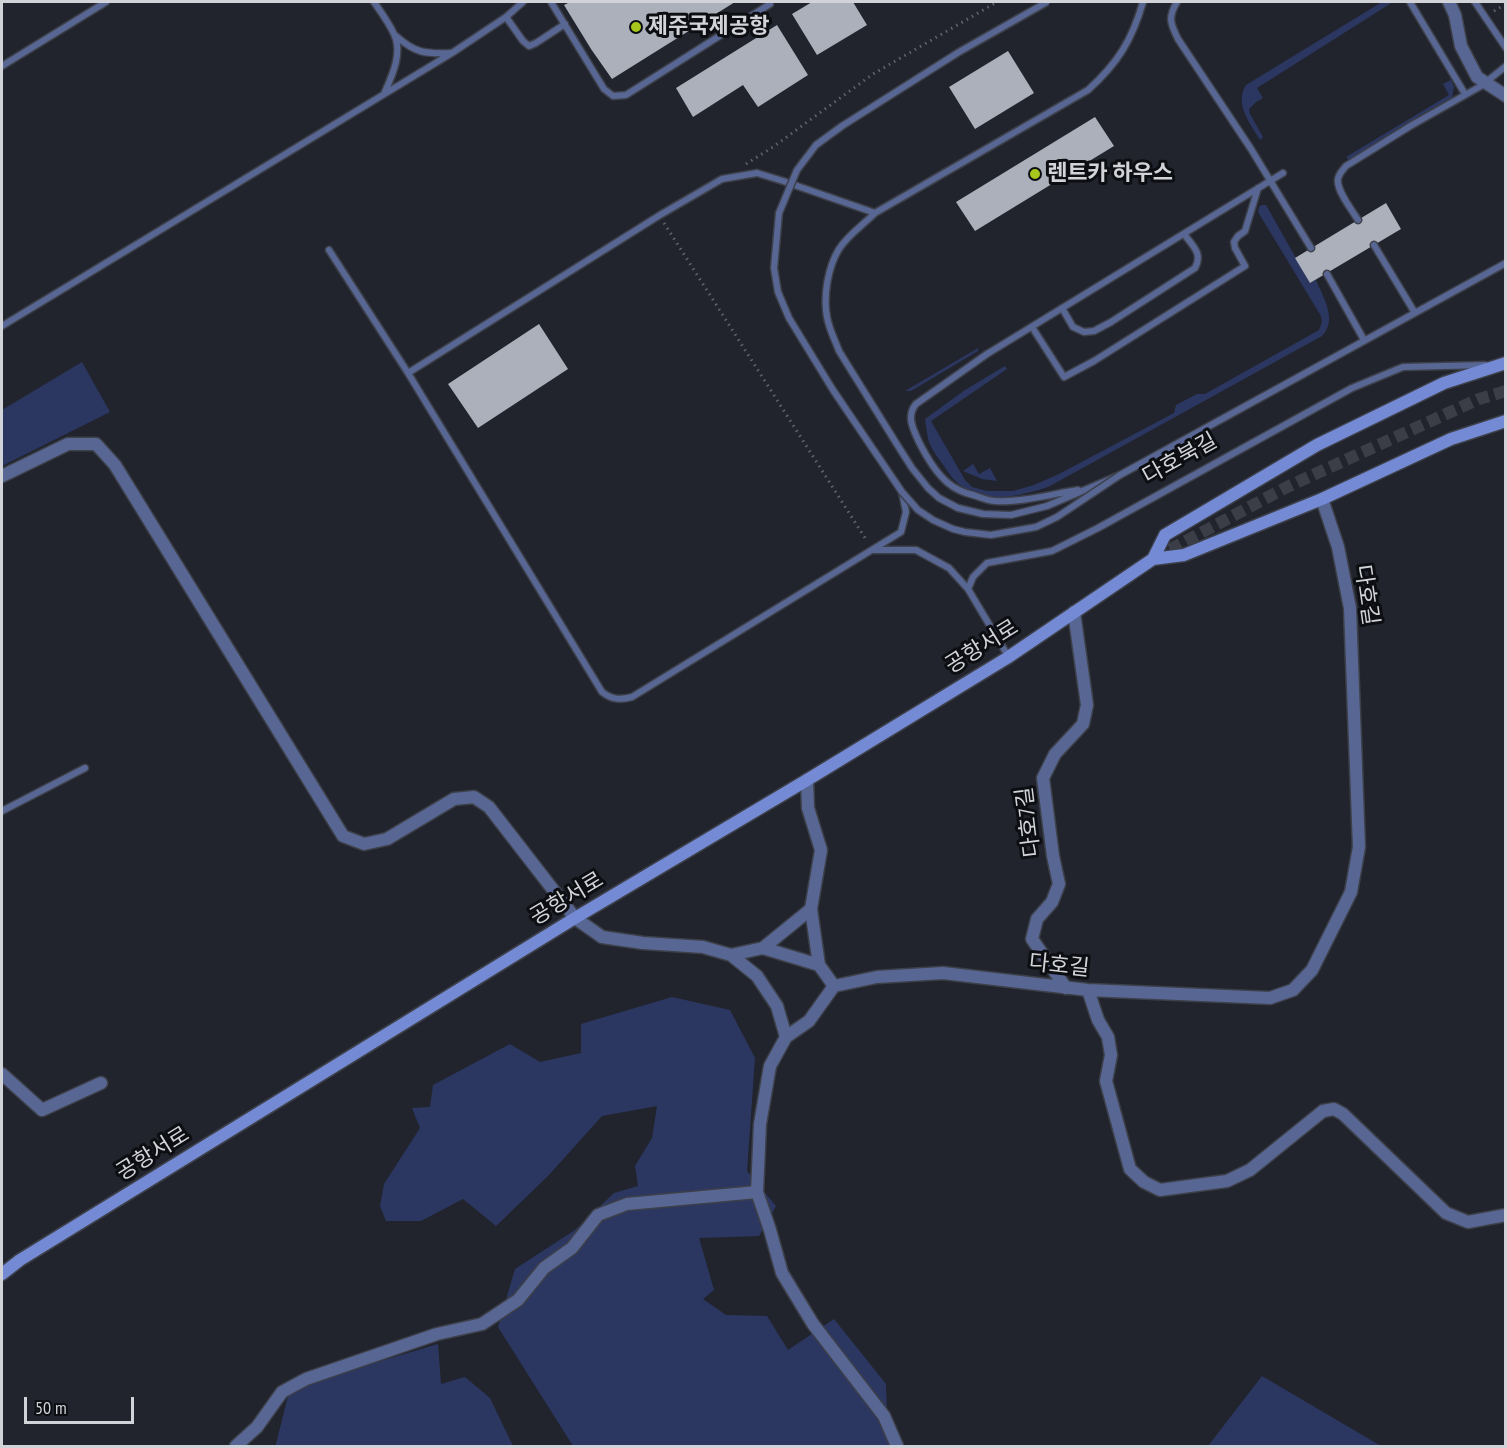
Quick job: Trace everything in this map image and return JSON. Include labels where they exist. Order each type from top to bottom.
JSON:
[{"type":"street","points":[[1449,2],[1455,15],[1461,46],[1477,77],[1506,96]]},
{"type":"street","points":[[1153,559],[1165,535],[1317,445],[1444,383],[1502,364]]},
{"type":"street","points":[[1153,559],[1184,555],[1322,499],[1451,439],[1506,421]]},
{"type":"street","points":[[2,476],[68,444],[96,444],[115,465],[343,836],[364,844],[387,839],[454,799],[474,797],[489,807],[575,918],[602,937],[643,943],[703,947],[731,956],[757,975],[777,1006],[786,1037]]},
{"type":"street","name":"다호길","points":[[834,986],[877,977],[942,973],[1088,990],[1269,998],[1293,990],[1312,970],[1351,892],[1359,847],[1350,608],[1338,547],[1322,499]]},
{"type":"street","name":"공항서로","points":[[2,1274],[20,1260],[575,918],[807,780],[1008,656],[1153,559]]},
{"type":"street","name":"다호7길","points":[[1066,988],[1032,939],[1037,919],[1052,903],[1059,884],[1043,778],[1055,754],[1083,724],[1087,705],[1074,612]]},
{"type":"street","points":[[807,780],[808,808],[820,850],[811,909],[819,964],[834,986],[809,1021],[786,1037],[770,1066],[760,1124],[756,1192],[782,1273],[813,1324],[884,1416],[897,1446]]},
{"type":"street","points":[[731,956],[764,948],[811,909]]},
{"type":"street","points":[[764,948],[819,964]]},
{"type":"street","points":[[1088,990],[1098,1020],[1108,1037],[1111,1055],[1106,1081],[1130,1169],[1144,1182],[1160,1190],[1227,1181],[1250,1170],[1323,1111],[1334,1109],[1343,1113],[1446,1213],[1468,1222],[1506,1215]]},
{"type":"street","points":[[2,1074],[42,1110],[101,1083]]},
{"type":"street","points":[[236,1446],[257,1427],[282,1392],[306,1379],[437,1334],[482,1324],[518,1300],[543,1268],[572,1248],[598,1215],[627,1204],[756,1192]]},
{"type":"lane","points":[[2,66],[106,2]]},
{"type":"lane","points":[[374,2],[395,36],[408,47],[429,54],[452,52]]},
{"type":"lane","points":[[2,326],[452,52],[506,17],[523,2]]},
{"type":"lane","points":[[551,2],[604,89],[613,96],[626,95],[770,4]]},
{"type":"lane","points":[[1047,2],[959,52],[816,145],[797,170],[779,213],[774,268],[778,292],[789,318],[833,390],[902,492],[918,510],[933,520],[953,529],[991,535],[1036,527],[1057,517],[1120,475],[1506,263]]},
{"type":"lane","points":[[1120,475],[1047,506],[1011,515],[983,514],[958,508],[939,498],[912,468],[839,351],[827,316],[826,298],[833,263],[838,250],[848,238],[875,213],[1088,90],[1103,77],[1125,49],[1143,2]]},
{"type":"lane","points":[[1177,2],[1171,24],[1178,39],[1311,248]]},
{"type":"lane","points":[[1410,2],[1465,94]]},
{"type":"lane","points":[[1475,2],[1506,48]]},
{"type":"lane","points":[[506,17],[529,46],[536,44],[565,24]]},
{"type":"lane","points":[[384,94],[397,54],[395,36]]},
{"type":"lane","points":[[1358,220],[1338,186],[1339,175],[1346,166],[1486,83],[1506,66]]},
{"type":"lane","points":[[408,373],[660,215],[722,179],[756,173],[875,213]]},
{"type":"lane","points":[[1087,489],[995,501],[966,493],[950,485],[923,449],[911,421],[912,409],[987,354],[1283,173]]},
{"type":"lane","points":[[1032,327],[1065,377],[1094,361],[1245,266],[1234,242],[1245,231],[1258,188]]},
{"type":"lane","points":[[1062,309],[1073,327],[1084,332],[1094,331],[1111,322],[1195,268],[1199,260],[1198,254],[1184,234]]},
{"type":"lane","points":[[1374,245],[1415,313]]},
{"type":"lane","points":[[329,250],[408,373],[602,692],[609,697],[622,699],[632,697],[901,532],[906,512],[902,492]]},
{"type":"lane","points":[[1327,274],[1364,340]]},
{"type":"lane","name":"다호북길","points":[[968,589],[973,577],[987,564],[1052,551],[1352,388],[1403,367],[1502,364]]},
{"type":"lane","points":[[873,550],[916,550],[949,568],[968,589],[1008,656]]},
{"type":"lane","points":[[2,811],[85,768]]},
{"type":"path","points":[[722,179],[773,147],[873,74],[997,2]]},
{"type":"path","points":[[660,215],[873,550]]},
{"type":"shaded area","points":[[1382,2],[1393,2],[1257,88],[1263,98],[1249,109],[1263,137],[1260,140],[1243,106],[1243,92],[1246,85]]},
{"type":"shaded area","points":[[1451,80],[1454,87],[1452,98],[1349,160],[1346,157],[1449,95],[1443,84]]},
{"type":"shaded area","points":[[1262,205],[1266,205],[1310,283],[1316,280],[1329,316],[1327,330],[1322,336],[1050,486],[1029,493],[994,497],[973,492],[952,478],[930,445],[925,419],[965,390],[1005,366],[1007,369],[931,421],[965,480],[972,487],[987,491],[1013,491],[1059,474],[1174,413],[1176,405],[1197,394],[1205,394],[1319,330],[1322,322],[1321,316],[1258,212]]},
{"type":"shaded area","points":[[978,348],[978,351],[911,391],[905,391]]},
{"type":"shaded area","points":[[82,362],[110,412],[2,466],[2,410]]},
{"type":"shaded area","points":[[973,464],[979,474],[990,468],[997,481],[982,479],[963,471]]},
{"type":"shaded area","points":[[672,997],[730,1010],[755,1058],[747,1171],[776,1206],[759,1236],[699,1238],[714,1290],[703,1299],[726,1315],[767,1316],[788,1350],[834,1319],[886,1384],[888,1446],[573,1446],[498,1327],[515,1269],[575,1230],[614,1193],[638,1186],[635,1166],[652,1138],[657,1106],[602,1116],[548,1176],[496,1226],[463,1199],[421,1221],[386,1221],[380,1206],[384,1184],[420,1128],[412,1108],[430,1107],[433,1085],[510,1044],[540,1062],[581,1053],[581,1024]]},
{"type":"shaded area","points":[[438,1344],[441,1384],[465,1377],[490,1398],[513,1446],[276,1446],[290,1388]]},
{"type":"shaded area","points":[[1262,1376],[1381,1446],[1208,1446]]},
{"type":"building","name":"제주국제공항","points":[[570,2],[735,2],[612,79],[564,5]]},
{"type":"building","points":[[812,2],[853,2],[867,25],[817,55],[792,14]]},
{"type":"building","points":[[777,25],[808,75],[758,107],[743,85],[693,117],[676,88]]},
{"type":"building","points":[[1008,51],[1034,93],[975,129],[949,87]]},
{"type":"building","name":"렌트카 하우스","points":[[1095,117],[1114,146],[975,231],[956,202]]},
{"type":"building","points":[[1386,203],[1401,229],[1310,283],[1295,258]]},
{"type":"building","points":[[539,324],[568,369],[478,428],[448,384]]},
{"type":"tunnel","points":[[1154,558],[1287,487],[1479,399],[1506,391]]},
{"type":"place","name":"제주국제공항","points":[[636,27]]},
{"type":"place","name":"렌트카 하우스","points":[[1035,174]]}]
